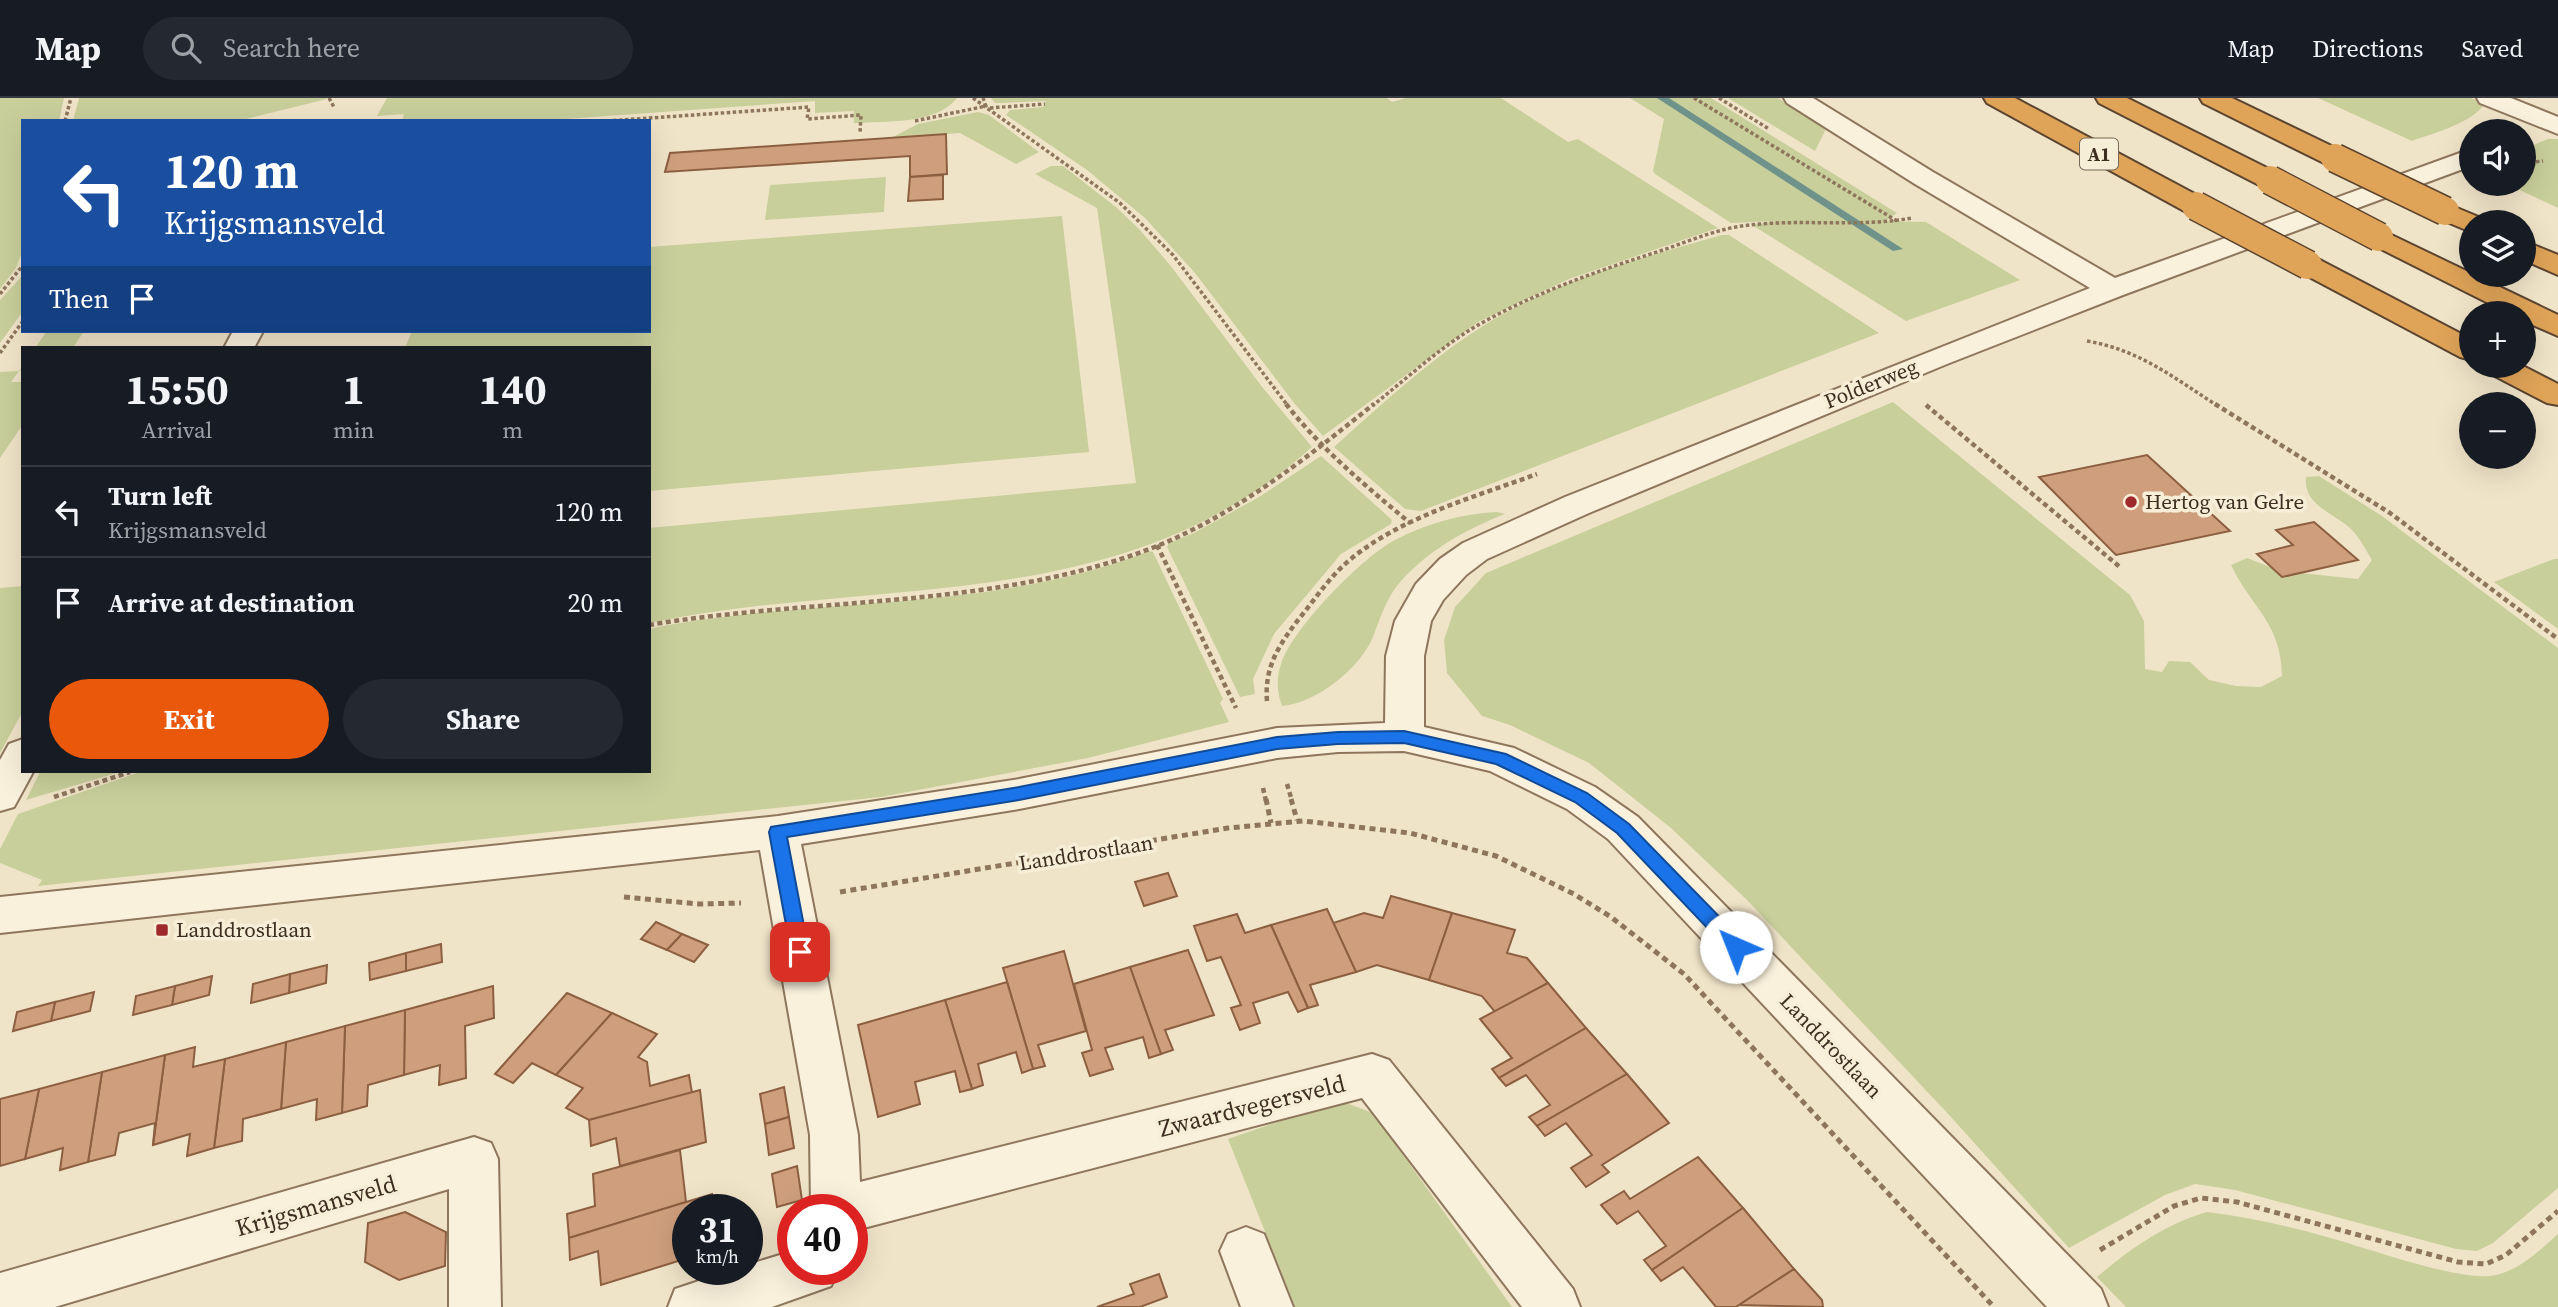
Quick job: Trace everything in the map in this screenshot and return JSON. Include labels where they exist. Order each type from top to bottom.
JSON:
[{"type":"highway","name":"A1","points":[[1996,98],[2459,345]]},
{"type":"highway","name":"A1","points":[[2108,98],[2558,327]]},
{"type":"highway","points":[[2212,98],[2459,218]]},
{"type":"highway","points":[[2536,255],[2558,266]]},
{"type":"highway","points":[[2523,378],[2558,396]]},
{"type":"street","points":[[1796,98],[1924,178],[2113,289]]},
{"type":"street","points":[[2489,98],[2556,123]]},
{"type":"street","points":[[2536,131],[2556,123]]},
{"type":"street","name":"Polderweg","points":[[1404,737],[1405,656],[1413,621],[1429,593],[1453,567],[1475,551],[1577,505],[1891,376],[2113,289],[2459,161]]},
{"type":"street","name":"Landdrostlaan","points":[[0,915],[778,832],[1019,794],[1254,747],[1338,738],[1404,737],[1500,758],[1581,798],[1623,828],[2069,1294]]},
{"type":"street","points":[[0,796],[21,758]]},
{"type":"street","points":[[778,832],[834,1135],[836,1194]]},
{"type":"street","name":"Zwaardvegersveld","points":[[868,1204],[1372,1075],[1554,1307]]},
{"type":"street","name":"Krijgsmansveld","points":[[10,1299],[474,1159],[475,1307]]},
{"type":"street","points":[[1245,1251],[1267,1307]]},
{"type":"street","points":[[694,1307],[777,1280]]},
{"type":"path","points":[[66,119],[71,98]]},
{"type":"path","points":[[329,98],[334,107]]},
{"type":"path","points":[[974,98],[1120,203],[1173,255],[1257,369],[1322,446],[1410,523]]},
{"type":"path","points":[[983,98],[988,107]]},
{"type":"path","points":[[1694,98],[1898,222]]},
{"type":"path","points":[[915,121],[988,107],[1045,104]]},
{"type":"path","points":[[636,119],[808,107],[807,119],[860,115],[860,133]]},
{"type":"path","points":[[651,625],[766,608],[978,589],[1037,580],[1116,561],[1192,530],[1257,494],[1442,350],[1482,323],[1544,292],[1637,258],[1740,226],[1898,222],[1913,218]]},
{"type":"path","points":[[0,295],[21,268]]},
{"type":"path","points":[[0,353],[21,324]]},
{"type":"path","points":[[2104,344],[2133,353],[2390,513],[2558,639]]},
{"type":"path","points":[[1891,376],[2122,568]]},
{"type":"path","points":[[1157,545],[1254,747],[1271,823]]},
{"type":"path","points":[[46,800],[127,773]]},
{"type":"path","name":"Landdrostlaan","points":[[618,896],[699,904],[790,900],[1297,820],[1342,823],[1432,837],[1493,855],[1542,875],[1598,907],[1637,934],[1684,974],[1994,1307]]},
{"type":"path","points":[[2069,1294],[2118,1238],[2174,1206],[2200,1198],[2237,1202],[2458,1262],[2486,1264],[2506,1255],[2558,1211]]},
{"type":"green space","points":[[0,98],[64,98],[59,119],[21,119],[21,254],[16,268],[0,289]]},
{"type":"green space","points":[[79,98],[327,99],[246,119],[74,119]]},
{"type":"green space","points":[[387,98],[957,98],[948,107],[923,117],[854,123],[854,111],[815,113],[815,101],[565,119],[403,119],[404,114],[377,116]]},
{"type":"green space","points":[[991,98],[1387,98],[1392,102],[1406,98],[1501,98],[1568,142],[1578,139],[1718,228],[1569,279],[1478,322],[1323,436],[1295,404],[1195,273],[1145,218],[1087,170],[1006,115],[1010,110],[1043,107],[1046,101],[995,103]]},
{"type":"green space","points":[[1630,98],[1711,98],[1897,213],[1886,221],[1926,222],[2020,280],[1906,321],[1752,225],[1776,221],[1731,223],[1655,174],[1653,171],[1664,119]]},
{"type":"green space","points":[[1728,98],[1778,98],[1826,129],[1815,151]]},
{"type":"green space","points":[[2318,98],[2471,98],[2485,104],[2467,119],[2459,119],[2459,124],[2412,141]]},
{"type":"green space","points":[[978,112],[989,115],[1039,152],[1016,164],[960,133],[891,138],[918,124]]},
{"type":"green space","points":[[2548,139],[2558,139],[2558,208],[2532,196],[2536,196],[2536,144]]},
{"type":"green space","points":[[1051,166],[1063,166],[1116,207],[1140,230],[1312,447],[1238,502],[1160,540],[1079,566],[996,582],[736,609],[651,623],[651,528],[1136,483],[1097,208],[1035,174]]},
{"type":"green space","points":[[886,177],[884,212],[765,220],[770,185]]},
{"type":"green space","points":[[1062,216],[1089,452],[651,491],[651,346],[406,346],[411,333],[651,333],[651,247]]},
{"type":"green space","points":[[1729,235],[1879,333],[1421,511],[1405,509],[1334,447],[1425,368],[1463,339],[1510,310],[1599,272]]},
{"type":"green space","points":[[21,277],[21,314],[0,343],[0,300]]},
{"type":"green space","points":[[46,333],[83,333],[74,346],[36,346]]},
{"type":"green space","points":[[19,371],[11,382],[21,382],[21,427],[0,458],[0,372]]},
{"type":"green space","points":[[1893,402],[2130,595],[2144,621],[2145,669],[2162,672],[2169,661],[2190,662],[2209,680],[2236,686],[2261,687],[2282,676],[2277,642],[2231,565],[2247,558],[2280,571],[2358,579],[2372,560],[2353,531],[2315,503],[2310,496],[2306,477],[2319,476],[2382,516],[2558,648],[2558,1188],[2493,1243],[2477,1251],[2456,1249],[2235,1190],[2195,1184],[2165,1195],[2069,1248],[1950,1116],[1747,900],[1671,828],[1589,763],[1510,725],[1482,716],[1447,673],[1444,640],[1455,607],[1486,573]]},
{"type":"green space","points":[[1321,456],[1392,520],[1391,524],[1341,554],[1274,634],[1253,679],[1255,694],[1240,697],[1167,547],[1169,543],[1194,533],[1259,497]]},
{"type":"green space","points":[[1497,512],[1505,514],[1450,541],[1402,580],[1388,600],[1367,649],[1348,672],[1323,691],[1282,706],[1278,680],[1288,649],[1313,614],[1347,577],[1381,549],[1419,529],[1457,517]]},
{"type":"green space","points":[[1153,552],[1223,699],[1220,703],[1229,722],[1088,758],[881,797],[38,886],[42,880],[0,863],[0,849],[18,814],[137,773],[651,773],[651,629],[711,618],[965,594],[1027,585],[1089,571]]},
{"type":"green space","points":[[2558,559],[2558,629],[2494,582]]},
{"type":"green space","points":[[21,586],[21,715],[0,753],[0,588]]},
{"type":"green space","points":[[40,773],[117,773],[26,800]]},
{"type":"green space","points":[[1346,1103],[1373,1113],[1512,1307],[1295,1307],[1228,1139],[1291,1117]]},
{"type":"green space","points":[[2207,1212],[2287,1227],[2416,1264],[2481,1276],[2496,1275],[2514,1268],[2558,1234],[2558,1307],[2126,1307],[2097,1277],[2149,1238],[2177,1223]]},
{"type":"building","points":[[946,134],[947,174],[910,177],[910,156],[665,172],[670,153]]},
{"type":"building","points":[[943,175],[943,199],[908,201],[910,177]]},
{"type":"building","points":[[2147,455],[2230,531],[2116,555],[2039,477]]},
{"type":"building","points":[[2314,522],[2358,560],[2282,577],[2257,554],[2293,545],[2276,530]]},
{"type":"building","points":[[1168,873],[1177,896],[1144,906],[1135,882]]},
{"type":"building","points":[[1391,896],[1452,913],[1429,980],[1377,965],[1356,972],[1333,923],[1364,913],[1383,918]]},
{"type":"building","points":[[1327,909],[1356,972],[1310,985],[1318,1005],[1308,1008],[1271,925]]},
{"type":"building","points":[[1452,913],[1515,930],[1507,953],[1527,958],[1548,983],[1495,1012],[1482,996],[1429,980]]},
{"type":"building","points":[[1237,914],[1245,933],[1271,925],[1308,1008],[1298,1012],[1288,992],[1253,1003],[1260,1023],[1240,1030],[1231,1008],[1241,1005],[1221,957],[1207,961],[1194,926]]},
{"type":"building","points":[[656,922],[682,934],[667,950],[641,939]]},
{"type":"building","points":[[682,934],[708,945],[694,962],[667,950]]},
{"type":"building","points":[[441,944],[442,962],[406,971],[406,953]]},
{"type":"building","points":[[1188,950],[1214,1015],[1165,1030],[1173,1050],[1161,1054],[1130,967]]},
{"type":"building","points":[[1064,951],[1086,1031],[1038,1045],[1045,1066],[1033,1069],[1003,968]]},
{"type":"building","points":[[406,953],[406,971],[370,980],[369,963]]},
{"type":"building","points":[[327,965],[326,983],[289,993],[290,974]]},
{"type":"building","points":[[1130,967],[1161,1054],[1149,1058],[1143,1037],[1105,1048],[1113,1069],[1090,1076],[1082,1053],[1092,1050],[1074,984]]},
{"type":"building","points":[[290,974],[289,993],[251,1003],[253,984]]},
{"type":"building","points":[[212,976],[209,995],[172,1005],[175,986]]},
{"type":"building","points":[[1007,982],[1033,1069],[1022,1073],[1016,1052],[978,1064],[983,1085],[972,1089],[945,1000]]},
{"type":"building","points":[[1548,983],[1586,1028],[1499,1078],[1492,1069],[1512,1058],[1480,1019]]},
{"type":"building","points":[[175,986],[172,1005],[133,1015],[136,996]]},
{"type":"building","points":[[493,986],[494,1018],[465,1026],[466,1078],[439,1085],[440,1065],[404,1075],[405,1010]]},
{"type":"building","points":[[94,992],[90,1011],[51,1021],[55,1002]]},
{"type":"building","points":[[567,993],[612,1013],[556,1075],[532,1063],[513,1083],[495,1074]]},
{"type":"building","points":[[945,1000],[972,1089],[960,1092],[955,1071],[915,1082],[920,1104],[878,1117],[858,1025]]},
{"type":"building","points":[[55,1002],[51,1021],[13,1031],[17,1012]]},
{"type":"building","points":[[405,1010],[404,1075],[368,1085],[367,1106],[342,1113],[345,1026]]},
{"type":"building","points":[[612,1013],[657,1034],[638,1057],[647,1062],[650,1086],[689,1075],[692,1093],[589,1120],[566,1108],[583,1088],[556,1075]]},
{"type":"building","points":[[345,1026],[342,1113],[316,1120],[317,1099],[281,1109],[286,1042]]},
{"type":"building","points":[[1586,1028],[1627,1074],[1537,1126],[1529,1117],[1550,1105],[1526,1075],[1506,1086],[1499,1078]]},
{"type":"building","points":[[286,1042],[281,1109],[243,1119],[242,1141],[214,1148],[225,1059]]},
{"type":"building","points":[[195,1047],[193,1067],[225,1059],[214,1148],[187,1156],[190,1134],[153,1145],[165,1055]]},
{"type":"building","points":[[165,1055],[153,1145],[155,1123],[119,1133],[115,1155],[88,1162],[102,1072]]},
{"type":"building","points":[[102,1072],[88,1162],[60,1170],[63,1148],[25,1159],[39,1089]]},
{"type":"building","points":[[1627,1074],[1669,1123],[1602,1165],[1609,1172],[1586,1187],[1571,1168],[1592,1155],[1566,1123],[1545,1136],[1537,1126]]},
{"type":"building","points":[[784,1087],[789,1117],[765,1124],[760,1094]]},
{"type":"building","points":[[39,1089],[25,1159],[0,1166],[0,1099]]},
{"type":"building","points":[[700,1090],[706,1142],[620,1166],[616,1138],[591,1146],[589,1120]]},
{"type":"building","points":[[789,1117],[794,1148],[769,1155],[765,1124]]},
{"type":"building","points":[[680,1150],[685,1194],[672,1194],[672,1206],[569,1238],[567,1214],[595,1206],[593,1174]]},
{"type":"building","points":[[1698,1157],[1743,1208],[1652,1270],[1644,1260],[1666,1246],[1638,1211],[1617,1224],[1601,1205],[1624,1191],[1630,1199]]},
{"type":"building","points":[[797,1166],[801,1194],[777,1194],[777,1207],[772,1174]]},
{"type":"building","points":[[672,1206],[672,1263],[601,1285],[598,1251],[570,1260],[569,1238]]},
{"type":"building","points":[[1743,1208],[1794,1269],[1736,1307],[1716,1307],[1683,1267],[1661,1281],[1652,1270]]},
{"type":"building","points":[[405,1212],[446,1232],[445,1266],[399,1280],[365,1262],[368,1223]]},
{"type":"building","points":[[1794,1269],[1822,1300],[1823,1307],[1739,1305]]},
{"type":"building","points":[[1159,1274],[1167,1297],[1140,1307],[1097,1307],[1134,1294],[1130,1284]]},
{"type":"waterway","points":[[1662,98],[1897,249]]},
{"type":"place","name":"Hertog van Gelre","points":[[2131,502]]},
{"type":"place","name":"Landdrostlaan","points":[[162,930]]},
{"type":"route","points":[[800,952],[778,832],[1019,794],[1277,743],[1338,738],[1404,737],[1500,758],[1581,798],[1623,828],[1736,947]]}]
